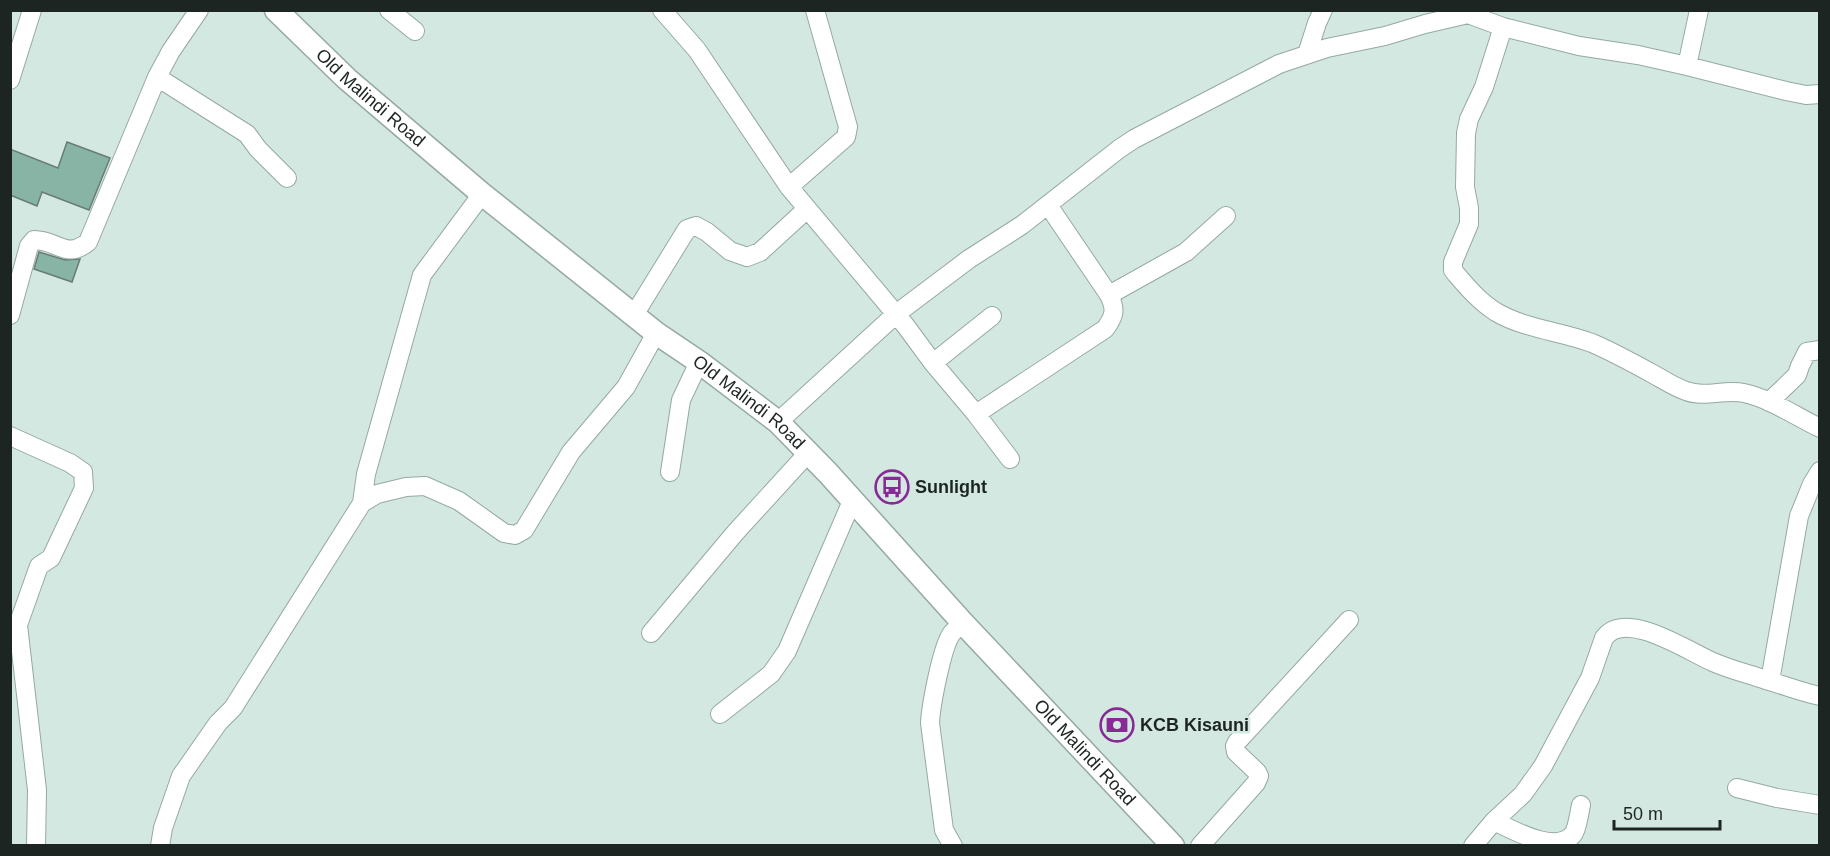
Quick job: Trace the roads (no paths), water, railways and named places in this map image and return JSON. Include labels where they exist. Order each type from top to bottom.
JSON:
[{"type":"main road","name":"Old Malindi Road","points":[[276,10],[347,79],[482,194],[656,333],[699,362],[778,422],[1173,846]]},
{"type":"street","points":[[10,80],[32,10]]},
{"type":"street","points":[[10,315],[29,246],[34,240],[42,240],[68,250],[79,250],[88,242],[157,77],[171,51],[200,10]]},
{"type":"street","points":[[389,10],[415,31]]},
{"type":"street","points":[[662,10],[697,50],[789,187],[896,314],[1010,459]]},
{"type":"street","points":[[789,187],[846,137],[848,127],[815,10]]},
{"type":"street","points":[[1307,54],[1323,10]]},
{"type":"street","points":[[1687,66],[1699,10]]},
{"type":"street","points":[[778,422],[896,314],[969,259],[1022,225],[1119,149],[1259,73],[1307,54],[1468,12],[1503,27],[1599,50],[1638,55],[1806,95],[1820,94]]},
{"type":"street","points":[[1503,27],[1484,87],[1469,119],[1466,134],[1465,187],[1469,207],[1469,224],[1453,262],[1456,274],[1481,300],[1505,316],[1524,324],[1590,343],[1625,358],[1688,392],[1708,394],[1730,391],[1746,394],[1769,402],[1820,428]]},
{"type":"street","points":[[157,77],[247,134],[258,149],[287,178]]},
{"type":"street","points":[[160,846],[163,828],[181,776],[218,723],[233,708],[362,502],[366,474],[422,275],[482,194]]},
{"type":"street","points":[[976,414],[1105,329],[1114,314],[1114,305],[1109,294],[1048,205]]},
{"type":"street","points":[[634,315],[687,229],[696,226],[730,250],[747,257],[760,252],[807,209]]},
{"type":"street","points":[[1109,294],[1186,252],[1226,216]]},
{"type":"street","points":[[933,363],[992,316]]},
{"type":"street","points":[[362,502],[377,494],[406,487],[425,486],[459,501],[504,533],[515,535],[524,531],[571,452],[626,387],[656,333]]},
{"type":"street","points":[[1769,402],[1797,375],[1807,352],[1820,350]]},
{"type":"street","points":[[670,472],[681,400],[699,362]]},
{"type":"street","points":[[10,436],[70,463],[83,472],[84,488],[51,558],[39,566],[18,625],[37,790],[36,846]]},
{"type":"street","points":[[651,633],[735,533],[808,453]]},
{"type":"street","points":[[1770,681],[1799,516],[1820,471]]},
{"type":"street","points":[[720,714],[771,674],[787,651],[852,501]]},
{"type":"street","points":[[1200,846],[1256,783],[1259,776],[1236,752],[1237,742],[1349,620]]},
{"type":"street","points":[[953,846],[944,830],[930,723],[931,709],[946,645],[963,623]]},
{"type":"street","points":[[1473,846],[1494,821],[1523,794],[1543,766],[1590,678],[1604,638],[1607,633],[1615,629],[1641,630],[1658,635],[1714,663],[1801,692],[1820,696]]},
{"type":"street","points":[[1737,788],[1820,806]]},
{"type":"street","points":[[1494,821],[1536,840],[1553,844],[1566,840],[1574,833],[1581,805]]},
{"type":"place","name":"Sunlight","points":[[892,487]]},
{"type":"place","name":"KCB Kisauni","points":[[1117,725]]}]
